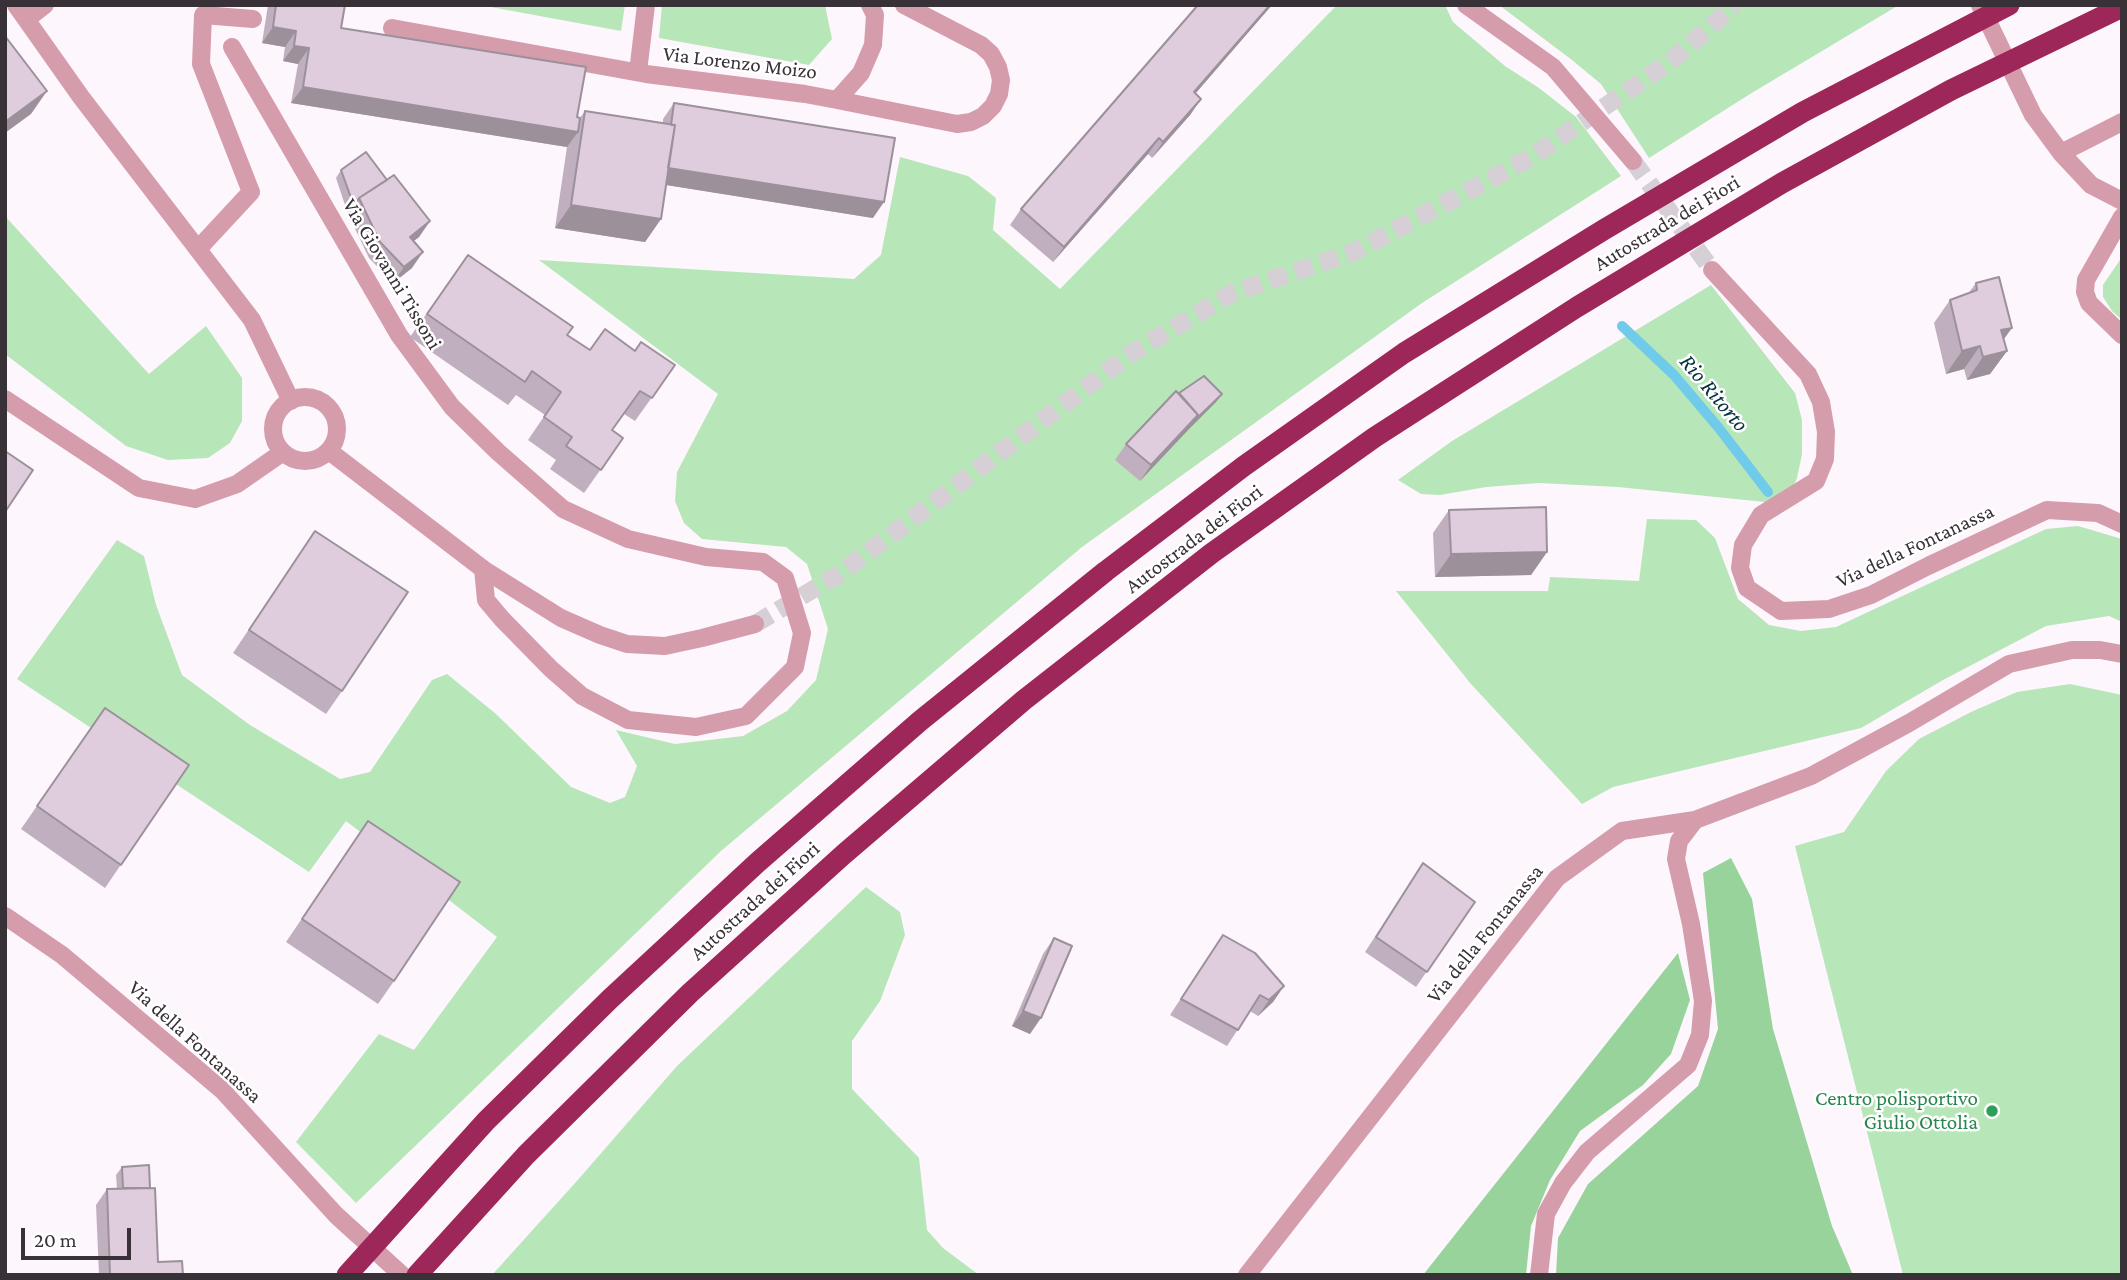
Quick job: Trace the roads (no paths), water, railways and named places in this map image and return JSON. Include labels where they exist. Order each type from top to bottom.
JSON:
[{"type":"highway","name":"Autostrada dei Fiori","points":[[347,1275],[486,1121],[640,971],[758,862],[920,721],[1106,570],[1244,466],[1416,346],[1617,222],[1803,112],[2009,5]]},
{"type":"highway","name":"Autostrada dei Fiori","points":[[417,1275],[535,1146],[690,993],[813,881],[1024,700],[1212,553],[1387,430],[1577,306],[1759,197],[1951,90],[2122,7]]},
{"type":"street","points":[[45,5],[21,12],[81,97],[252,320],[291,401]]},
{"type":"street","name":"Via Lorenzo Moizo","points":[[638,72],[646,5]]},
{"type":"street","name":"Via Lorenzo Moizo","points":[[837,100],[861,73],[873,45],[875,15],[870,5]]},
{"type":"street","name":"Via Lorenzo Moizo","points":[[392,28],[638,72],[805,94],[957,124],[971,122],[983,116],[993,106],[999,94],[1001,80],[991,54],[981,45],[904,5]]},
{"type":"street","points":[[1466,5],[1553,68],[1633,161]]},
{"type":"street","points":[[1980,5],[2033,115],[2061,153],[2091,185],[2122,201]]},
{"type":"street","points":[[198,249],[251,192],[201,64],[203,15],[253,19]]},
{"type":"street","name":"Via Giovanni Tissoni","points":[[232,47],[399,335],[452,407],[563,509],[628,539],[706,557],[763,562],[785,578],[802,633],[795,667],[746,716],[695,727],[628,720],[582,696],[502,619],[486,600],[483,569]]},
{"type":"street","points":[[2061,153],[2122,122]]},
{"type":"street","points":[[2122,217],[2086,280],[2085,292],[2089,303],[2122,335]]},
{"type":"street","name":"Via della Fontanassa","points":[[1712,270],[1808,374],[1821,402],[1826,445],[1825,459],[1816,481],[1761,515],[1743,545],[1740,568],[1747,588],[1781,611],[1829,609],[1871,595],[2046,510],[2098,513],[2122,524]]},
{"type":"street","points":[[303,397],[316,399],[326,405],[334,415],[338,427],[336,440],[330,451],[307,462],[294,459],[283,452],[274,435],[274,425],[282,407],[303,397]]},
{"type":"street","points":[[5,399],[139,488],[195,499],[237,484],[283,452]]},
{"type":"street","points":[[330,451],[483,569],[561,618],[600,635],[627,643],[665,646],[755,624]]},
{"type":"street","name":"Via della Fontanassa","points":[[1247,1275],[1557,878],[1622,831],[1695,820],[1811,776],[1909,723],[2009,664],[2072,650],[2100,650],[2122,654]]},
{"type":"street","points":[[1539,1275],[1546,1214],[1563,1183],[1587,1152],[1688,1065],[1700,1035],[1703,1001],[1691,924],[1676,859],[1679,841],[1695,820]]},
{"type":"street","name":"Via della Fontanassa","points":[[5,916],[62,955],[222,1090],[336,1214],[402,1275]]},
{"type":"waterway","name":"Rio Ritorto","points":[[1622,326],[1674,375],[1768,492]]},
{"type":"tunnel","points":[[755,624],[839,574],[1132,353],[1232,293],[1354,252],[1530,158],[1671,61],[1735,5]]},
{"type":"tunnel","points":[[1633,161],[1712,270]]},
{"type":"place","name":"Centro polisportivo Giulio Ottolia","points":[[1992,1111]]}]
